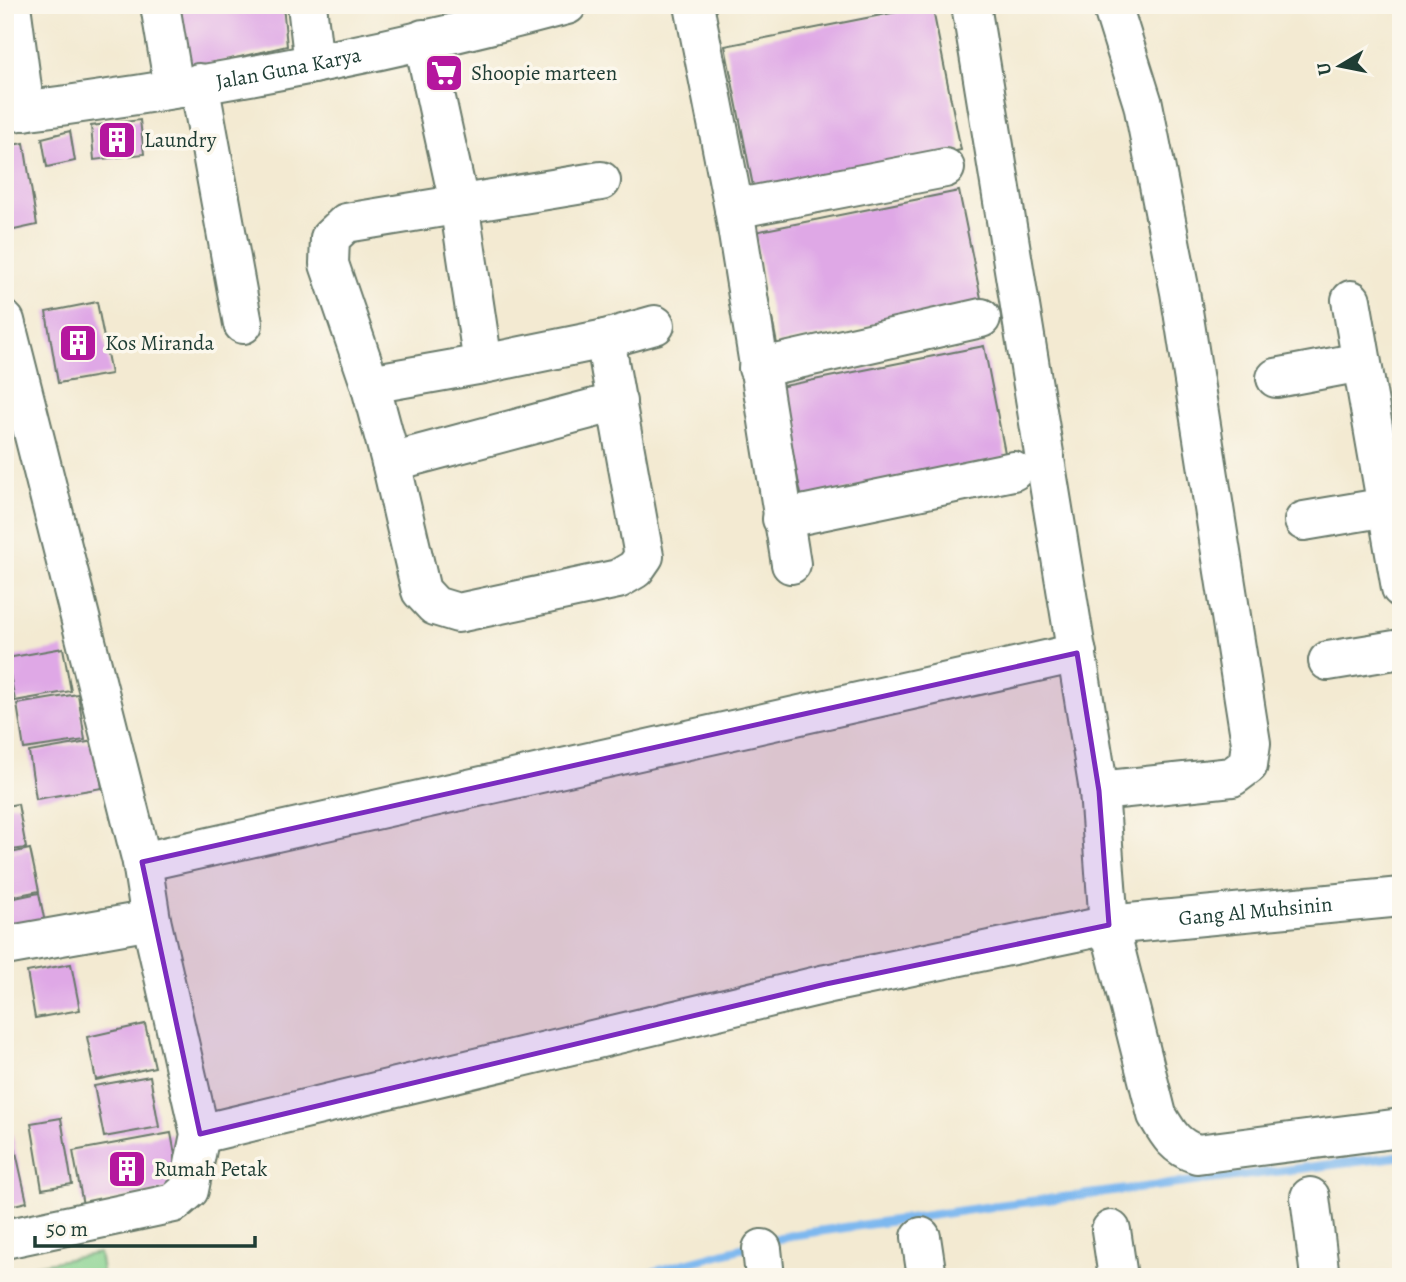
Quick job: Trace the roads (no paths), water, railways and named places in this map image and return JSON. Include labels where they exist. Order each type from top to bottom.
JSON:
[{"type":"street","points":[[11,5],[15,112]]},
{"type":"street","points":[[160,5],[186,86],[243,324]]},
{"type":"street","points":[[307,5],[314,65]]},
{"type":"street","name":"Jalan Guna Karya","points":[[15,112],[314,65],[443,26],[567,5]]},
{"type":"street","points":[[694,5],[734,209],[791,564]]},
{"type":"street","points":[[971,5],[1099,792],[1109,925],[1157,1115],[1170,1138],[1181,1149],[1197,1154],[1401,1128]]},
{"type":"street","points":[[1099,792],[1232,777],[1248,765],[1251,743],[1180,292],[1143,104],[1112,5]]},
{"type":"street","points":[[443,26],[459,203],[483,364]]},
{"type":"street","points":[[734,209],[945,168]]},
{"type":"street","points":[[601,181],[346,223],[330,238],[329,264],[370,384],[421,591],[435,606],[458,613],[618,579],[635,569],[644,556],[606,339]]},
{"type":"street","points":[[1351,300],[1361,362],[1392,508],[1401,588]]},
{"type":"street","points":[[758,368],[981,318]]},
{"type":"street","points":[[5,321],[142,862],[151,920],[200,1135],[189,1190],[174,1203],[5,1239]]},
{"type":"street","points":[[370,384],[606,339],[655,326]]},
{"type":"street","points":[[1276,378],[1361,362]]},
{"type":"street","points":[[391,462],[617,402]]},
{"type":"street","points":[[782,519],[1013,471]]},
{"type":"street","points":[[1304,521],[1392,508]]},
{"type":"street","points":[[1328,662],[1401,649]]},
{"type":"street","points":[[142,862],[1077,653]]},
{"type":"street","name":"Gang Al Muhsinin","points":[[200,1135],[826,984],[1109,925],[1401,897]]},
{"type":"street","points":[[5,946],[151,920]]},
{"type":"street","points":[[1310,1197],[1320,1277]]},
{"type":"street","points":[[1111,1230],[1118,1277]]},
{"type":"street","points":[[921,1237],[927,1277]]},
{"type":"waterway","points":[[768,1241],[793,1235],[1002,1205],[1401,1156]]},
{"type":"waterway","points":[[635,1277],[754,1245]]},
{"type":"place","name":"Shoopie marteen","points":[[444,73]]},
{"type":"place","name":"Laundry","points":[[117,140]]},
{"type":"place","name":"Kos Miranda","points":[[78,343]]},
{"type":"place","name":"Rumah Petak","points":[[127,1169]]}]
